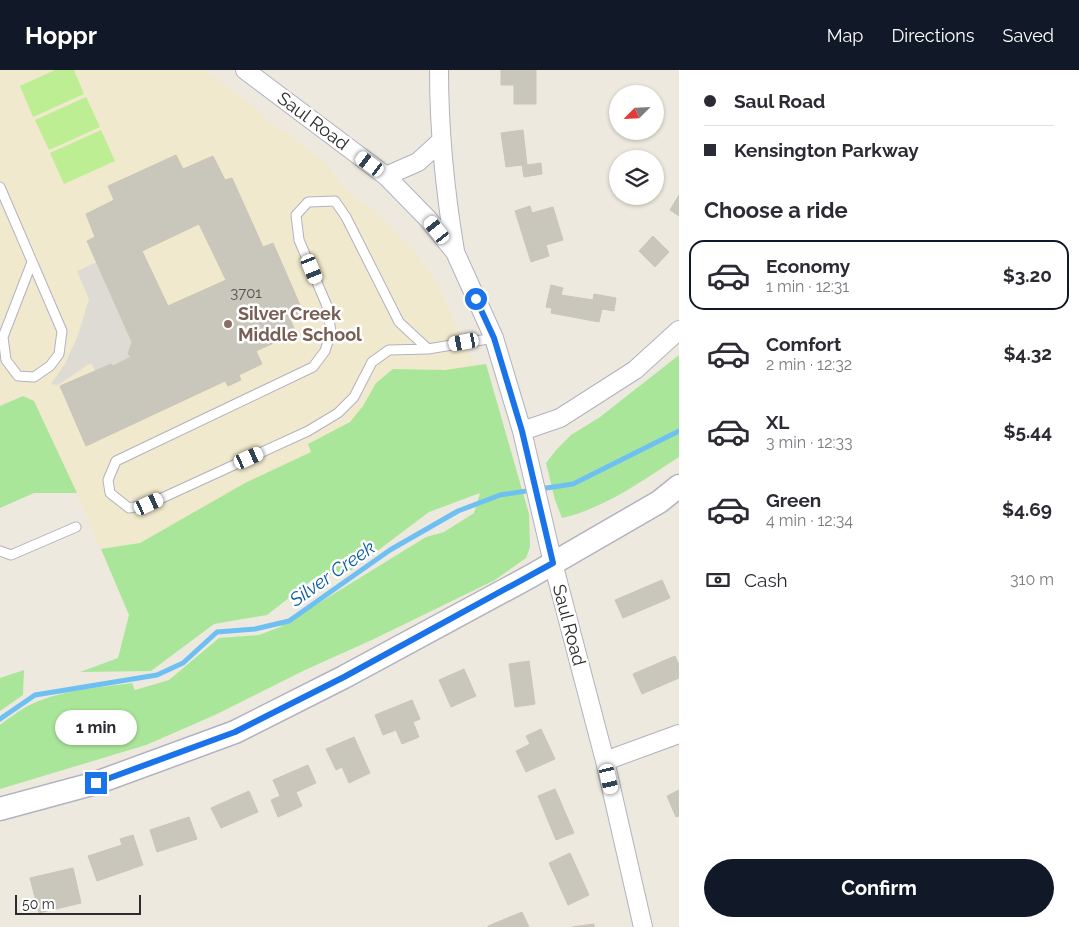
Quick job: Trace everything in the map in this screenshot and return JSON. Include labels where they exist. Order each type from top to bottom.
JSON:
[{"type":"street","name":"Saul Road","points":[[245,70],[386,176],[428,218],[455,252],[494,338],[522,431],[553,563],[605,760],[643,927]]},
{"type":"street","points":[[439,70],[441,141],[455,252]]},
{"type":"street","points":[[386,176],[418,162],[441,141]]},
{"type":"street","points":[[522,431],[560,418],[635,370],[679,330]]},
{"type":"street","points":[[0,809],[96,783],[235,732],[344,677],[553,563],[658,502],[679,486]]},
{"type":"street","points":[[605,760],[679,734]]},
{"type":"lane","points":[[0,187],[62,332],[60,354],[50,366],[34,377],[18,376],[6,360],[3,337],[32,262]]},
{"type":"lane","points":[[428,348],[399,322],[346,217],[335,201],[308,202],[296,216],[299,240],[327,306],[331,332],[325,351],[313,367],[116,461],[108,480],[110,493],[129,508],[149,504],[308,431],[338,413],[354,398],[372,362],[389,350],[428,348],[494,338]]},
{"type":"lane","points":[[0,551],[11,555],[76,527]]},
{"type":"shaded area","name":"Silver Creek Middle School","points":[[0,70],[205,70],[257,109],[268,122],[285,131],[326,163],[347,191],[380,215],[415,252],[438,284],[469,354],[478,365],[504,437],[118,587],[34,401],[0,415]]},
{"type":"shaded area","points":[[97,262],[132,342],[128,354],[131,357],[113,366],[111,364],[95,371],[92,364],[89,364],[58,385],[51,384],[65,364],[78,335],[89,299],[77,271]]},
{"type":"green space","points":[[55,70],[74,70],[84,94],[33,117],[20,86]]},
{"type":"green space","points":[[86,97],[100,127],[49,150],[35,120]]},
{"type":"green space","points":[[101,130],[115,161],[64,184],[50,153]]},
{"type":"green space","points":[[679,355],[679,457],[608,501],[562,518],[555,500],[546,463],[571,435],[600,417]]},
{"type":"green space","points":[[486,364],[529,514],[530,547],[526,558],[495,580],[215,715],[146,745],[0,789],[0,725],[23,709],[38,701],[78,690],[132,683],[135,690],[169,680],[219,638],[259,635],[280,627],[426,537],[444,532],[474,513],[480,493],[429,512],[352,570],[316,577],[267,615],[214,624],[151,671],[80,672],[118,658],[129,615],[101,549],[140,543],[245,483],[311,452],[308,444],[350,422],[363,406],[376,383],[393,369],[445,370]]},
{"type":"green space","points":[[23,396],[34,401],[77,493],[34,493],[0,508],[0,406]]},
{"type":"green space","points":[[24,670],[23,695],[0,711],[0,678]]},
{"type":"building","points":[[501,70],[536,70],[536,104],[514,104],[514,85],[501,85]]},
{"type":"building","points":[[523,130],[527,165],[541,163],[542,174],[524,177],[522,165],[506,167],[501,133]]},
{"type":"building","name":"Silver Creek Middle School","points":[[176,155],[183,169],[213,156],[225,180],[232,178],[263,247],[273,243],[303,312],[290,319],[296,333],[256,351],[262,364],[239,375],[241,380],[228,386],[225,381],[86,446],[60,386],[111,364],[113,366],[131,357],[128,354],[132,342],[87,241],[95,237],[86,214],[114,200],[108,186]],"holes":[[[199,224],[226,280],[168,306],[142,251]]]},
{"type":"building","points":[[679,195],[679,216],[670,210]]},
{"type":"building","points":[[530,206],[532,213],[553,207],[563,240],[546,245],[549,256],[531,262],[515,211]]},
{"type":"building","points":[[653,236],[669,252],[655,267],[639,251]]},
{"type":"building","points":[[551,285],[563,288],[561,295],[593,300],[594,294],[616,298],[614,311],[602,309],[599,322],[551,313],[552,308],[546,307]]},
{"type":"building","points":[[662,580],[670,598],[623,618],[615,600]]},
{"type":"building","points":[[675,656],[679,665],[679,678],[642,694],[633,674]]},
{"type":"building","points":[[529,661],[535,704],[515,707],[509,664]]},
{"type":"building","points":[[464,669],[476,696],[451,707],[439,680]]},
{"type":"building","points":[[412,700],[420,719],[413,722],[419,737],[402,744],[396,730],[383,735],[375,715]]},
{"type":"building","points":[[541,729],[555,759],[526,772],[516,751],[530,744],[526,736]]},
{"type":"building","points":[[354,737],[370,773],[349,783],[342,767],[336,770],[326,749]]},
{"type":"building","points":[[308,765],[316,783],[296,792],[302,806],[278,817],[271,800],[280,796],[273,780]]},
{"type":"building","points":[[555,789],[574,833],[556,840],[538,796]]},
{"type":"building","points":[[679,790],[679,816],[676,817],[667,796]]},
{"type":"building","points":[[249,791],[258,812],[221,828],[211,808]]},
{"type":"building","points":[[189,817],[197,839],[157,852],[150,830]]},
{"type":"building","points":[[133,835],[143,865],[97,881],[88,856],[122,845],[120,839]]},
{"type":"building","points":[[570,853],[589,895],[568,905],[549,863]]},
{"type":"building","points":[[73,868],[81,903],[39,913],[30,878]]},
{"type":"building","points":[[522,912],[529,927],[488,927],[488,926]]},
{"type":"building","points":[[594,924],[594,927],[572,927]]},
{"type":"waterway","name":"Silver Creek","points":[[0,719],[35,695],[157,675],[183,663],[217,632],[255,629],[289,621],[390,550],[458,511],[500,495],[573,484],[679,431]]},
{"type":"place","name":"Silver Creek Middle School","points":[[228,324]]},
{"type":"route","points":[[96,783],[235,732],[344,677],[553,563],[522,431],[506,376],[494,338],[476,299]]}]
